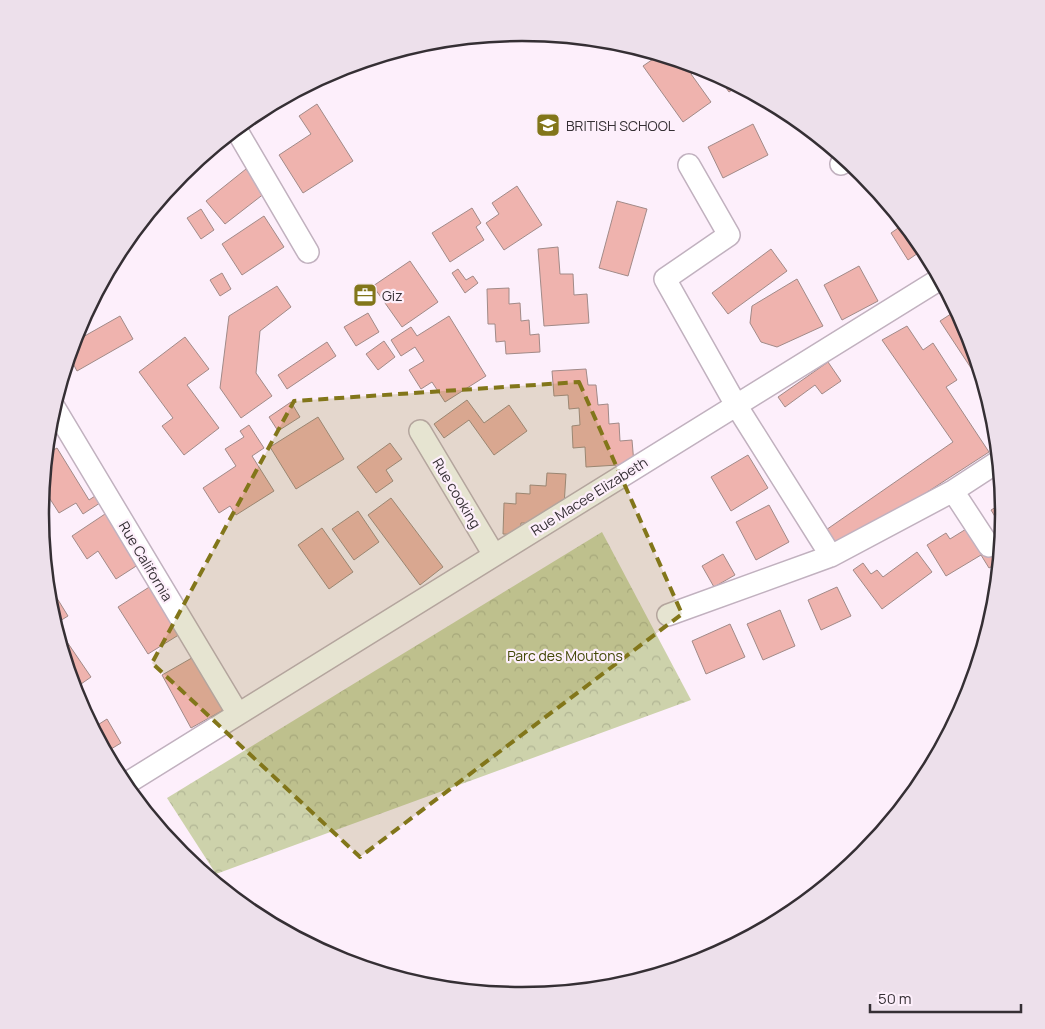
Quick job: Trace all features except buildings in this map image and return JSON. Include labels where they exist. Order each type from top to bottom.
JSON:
[{"type":"street","points":[[240,135],[308,252]]},
{"type":"street","points":[[689,165],[729,235],[665,279],[736,406],[831,556]]},
{"type":"street","name":"Rue Macee Elizabeth","points":[[131,780],[934,282]]},
{"type":"street","name":"Rue California","points":[[59,416],[238,714]]},
{"type":"street","name":"Rue cooking","points":[[420,431],[494,555]]},
{"type":"street","points":[[668,616],[831,556],[953,492],[993,465]]},
{"type":"street","points":[[953,492],[989,546]]},
{"type":"highlighted area","points":[[579,382],[682,614],[360,857],[152,663],[294,401]]},
{"type":"green space","name":"Parc des Moutons","points":[[602,532],[691,700],[216,874],[167,798]]},
{"type":"place","name":"BRITISH SCHOOL","points":[[548,125]]},
{"type":"place","name":"Giz","points":[[365,295]]}]
